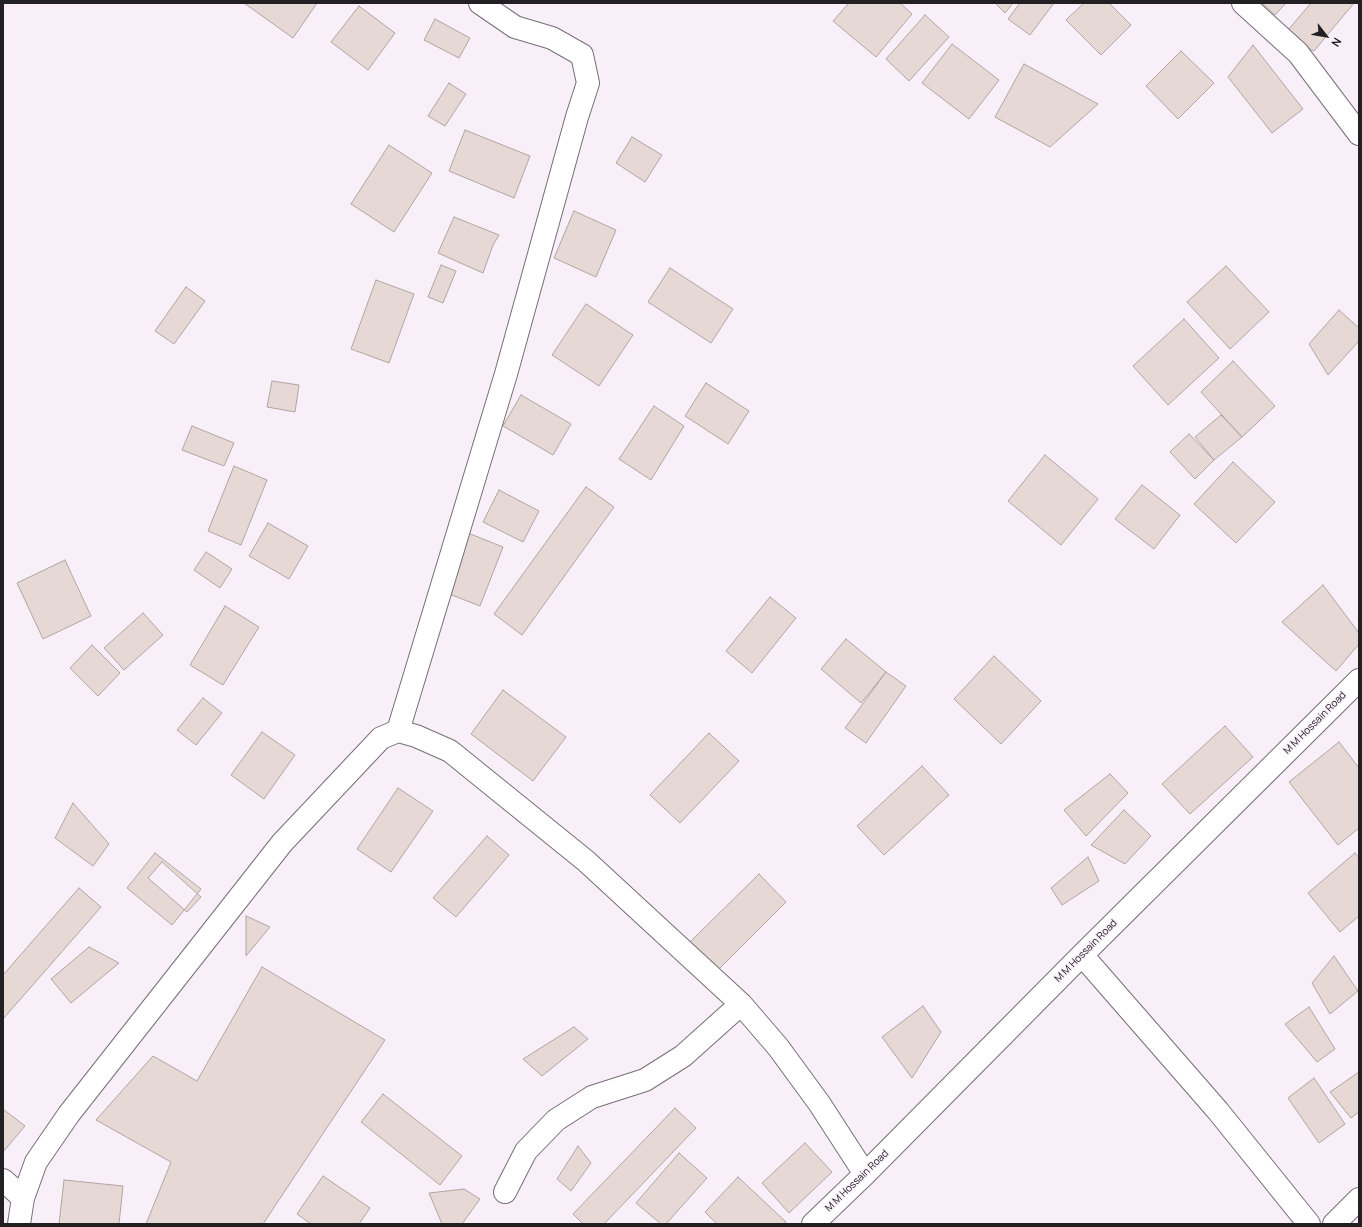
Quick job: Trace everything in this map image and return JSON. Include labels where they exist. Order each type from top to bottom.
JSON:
[{"type":"street","points":[[398,731],[506,374],[577,117],[588,83],[582,55],[552,38],[515,27],[480,3]]},
{"type":"street","points":[[1243,3],[1298,53],[1359,134]]},
{"type":"street","name":"M M Hossain Road","points":[[813,1224],[865,1174],[1082,955],[1359,680]]},
{"type":"street","points":[[20,1224],[24,1198],[36,1162],[69,1114],[282,843],[381,738],[398,731],[416,736],[450,751],[586,861],[741,1004],[778,1047],[819,1103],[865,1174]]},
{"type":"street","points":[[1082,955],[1218,1111],[1309,1224]]},
{"type":"street","points":[[505,1192],[526,1151],[556,1120],[592,1097],[645,1080],[683,1056],[741,1004]]},
{"type":"street","points":[[3,1180],[24,1198]]},
{"type":"street","points":[[1334,1224],[1359,1199]]},
{"type":"building","points":[[244,3],[317,3],[293,38]]},
{"type":"building","points":[[849,3],[900,3],[912,14],[876,57],[833,21]]},
{"type":"building","points":[[995,3],[1013,3],[1005,13]]},
{"type":"building","points":[[1020,3],[1054,3],[1030,35],[1008,19]]},
{"type":"building","points":[[1084,3],[1109,3],[1131,25],[1101,55],[1066,20]]},
{"type":"building","points":[[1262,3],[1286,3],[1275,15]]},
{"type":"building","points":[[1311,3],[1354,3],[1314,51],[1283,36]]},
{"type":"building","points":[[359,6],[395,33],[368,70],[331,42]]},
{"type":"building","points":[[925,15],[949,37],[909,81],[886,59]]},
{"type":"building","points":[[435,19],[470,38],[459,58],[424,40]]},
{"type":"building","points":[[952,44],[999,80],[969,119],[922,83]]},
{"type":"building","points":[[1253,45],[1303,109],[1272,133],[1228,77]]},
{"type":"building","points":[[1181,51],[1214,83],[1178,119],[1146,86]]},
{"type":"building","points":[[1024,64],[1098,104],[1050,147],[995,117]]},
{"type":"building","points":[[449,83],[466,94],[445,126],[428,116]]},
{"type":"building","points":[[465,130],[530,156],[514,198],[449,171]]},
{"type":"building","points":[[632,137],[662,155],[645,182],[616,163]]},
{"type":"building","points":[[389,145],[432,173],[394,232],[351,204]]},
{"type":"building","points":[[574,211],[616,230],[596,277],[554,258]]},
{"type":"building","points":[[454,217],[499,235],[493,245],[483,273],[438,253]]},
{"type":"building","points":[[441,265],[456,271],[443,303],[428,297]]},
{"type":"building","points":[[1226,266],[1269,312],[1230,349],[1187,302]]},
{"type":"building","points":[[670,268],[733,309],[711,343],[648,302]]},
{"type":"building","points":[[376,280],[414,294],[389,363],[351,349]]},
{"type":"building","points":[[186,287],[205,301],[174,344],[155,331]]},
{"type":"building","points":[[586,304],[633,335],[599,386],[552,355]]},
{"type":"building","points":[[1339,310],[1359,328],[1359,341],[1328,375],[1309,344]]},
{"type":"building","points":[[1184,319],[1219,358],[1168,405],[1133,366]]},
{"type":"building","points":[[1233,361],[1275,406],[1242,437],[1201,392]]},
{"type":"building","points":[[272,381],[299,385],[295,412],[267,407]]},
{"type":"building","points":[[706,383],[749,411],[728,444],[685,416]]},
{"type":"building","points":[[521,395],[571,424],[553,455],[503,426]]},
{"type":"building","points":[[654,406],[684,426],[651,480],[619,459]]},
{"type":"building","points":[[1221,415],[1242,437],[1214,460],[1195,437]]},
{"type":"building","points":[[192,426],[234,443],[224,466],[182,450]]},
{"type":"building","points":[[1189,434],[1214,460],[1195,479],[1170,452]]},
{"type":"building","points":[[1045,455],[1098,499],[1061,545],[1008,501]]},
{"type":"building","points":[[1233,462],[1275,502],[1236,543],[1194,504]]},
{"type":"building","points":[[234,466],[267,480],[241,545],[208,531]]},
{"type":"building","points":[[1142,485],[1180,515],[1154,549],[1115,519]]},
{"type":"building","points":[[586,487],[614,507],[522,635],[494,614]]},
{"type":"building","points":[[499,490],[539,511],[523,542],[483,522]]},
{"type":"building","points":[[268,523],[308,546],[289,579],[249,556]]},
{"type":"building","points":[[468,533],[503,547],[480,606],[444,592]]},
{"type":"building","points":[[206,552],[232,569],[220,588],[194,570]]},
{"type":"building","points":[[65,560],[91,616],[43,639],[17,583]]},
{"type":"building","points":[[1323,585],[1359,633],[1359,644],[1336,671],[1282,622]]},
{"type":"building","points":[[770,597],[796,618],[752,673],[726,651]]},
{"type":"building","points":[[225,606],[259,627],[223,685],[190,665]]},
{"type":"building","points":[[143,613],[163,635],[124,670],[104,648]]},
{"type":"building","points":[[846,639],[886,672],[861,703],[821,669]]},
{"type":"building","points":[[92,645],[120,673],[98,696],[70,668]]},
{"type":"building","points":[[994,656],[1041,701],[1001,744],[954,699]]},
{"type":"building","points":[[886,672],[906,686],[866,743],[845,728]]},
{"type":"building","points":[[503,690],[566,737],[533,781],[471,734]]},
{"type":"building","points":[[203,698],[222,713],[196,745],[177,730]]},
{"type":"building","points":[[1225,726],[1253,757],[1190,814],[1162,784]]},
{"type":"building","points":[[262,732],[295,755],[264,799],[231,775]]},
{"type":"building","points":[[709,733],[739,761],[680,823],[650,795]]},
{"type":"building","points":[[1339,742],[1359,768],[1359,828],[1338,845],[1289,782]]},
{"type":"building","points":[[922,766],[949,795],[884,855],[857,826]]},
{"type":"building","points":[[1110,774],[1128,793],[1086,836],[1064,810]]},
{"type":"building","points":[[398,788],[433,811],[391,872],[357,849]]},
{"type":"building","points":[[73,803],[109,844],[93,866],[55,838]]},
{"type":"building","points":[[1124,810],[1151,836],[1125,864],[1091,845]]},
{"type":"building","points":[[487,836],[509,855],[456,917],[433,898]]},
{"type":"building","points":[[155,853],[201,889],[172,925],[127,888]]},
{"type":"building","points":[[1355,853],[1359,858],[1359,916],[1340,932],[1308,893]]},
{"type":"building","points":[[1088,857],[1099,881],[1062,905],[1051,888]]},
{"type":"building","points":[[162,862],[201,897],[187,912],[148,878]]},
{"type":"building","points":[[759,874],[786,902],[717,971],[690,942]]},
{"type":"building","points":[[79,888],[101,907],[3,1019],[3,975]]},
{"type":"building","points":[[246,916],[270,927],[246,956]]},
{"type":"building","points":[[89,947],[119,963],[71,1003],[51,979]]},
{"type":"building","points":[[1334,956],[1358,991],[1330,1014],[1312,983]]},
{"type":"building","points":[[262,967],[385,1040],[263,1224],[146,1224],[171,1162],[96,1120],[153,1056],[197,1081]]},
{"type":"building","points":[[923,1006],[941,1032],[912,1078],[882,1037]]},
{"type":"building","points":[[1309,1007],[1335,1049],[1317,1062],[1285,1024]]},
{"type":"building","points":[[574,1027],[588,1039],[542,1076],[523,1059]]},
{"type":"building","points":[[1359,1072],[1359,1112],[1351,1118],[1330,1092]]},
{"type":"building","points":[[1314,1078],[1345,1124],[1319,1143],[1288,1098]]},
{"type":"building","points":[[383,1094],[462,1156],[440,1185],[361,1122]]},
{"type":"building","points":[[675,1108],[696,1128],[604,1224],[583,1224],[573,1214]]},
{"type":"building","points":[[3,1109],[25,1126],[3,1152]]},
{"type":"building","points":[[805,1143],[832,1172],[789,1213],[762,1183]]},
{"type":"building","points":[[578,1146],[591,1163],[571,1191],[557,1179]]},
{"type":"building","points":[[679,1153],[707,1178],[666,1224],[661,1224],[636,1203]]},
{"type":"building","points":[[323,1176],[370,1208],[359,1224],[311,1224],[297,1214]]},
{"type":"building","points":[[738,1177],[786,1222],[784,1224],[717,1224],[705,1212]]},
{"type":"building","points":[[64,1180],[123,1186],[119,1224],[59,1224]]},
{"type":"building","points":[[464,1189],[480,1199],[462,1224],[442,1224],[429,1193]]}]
